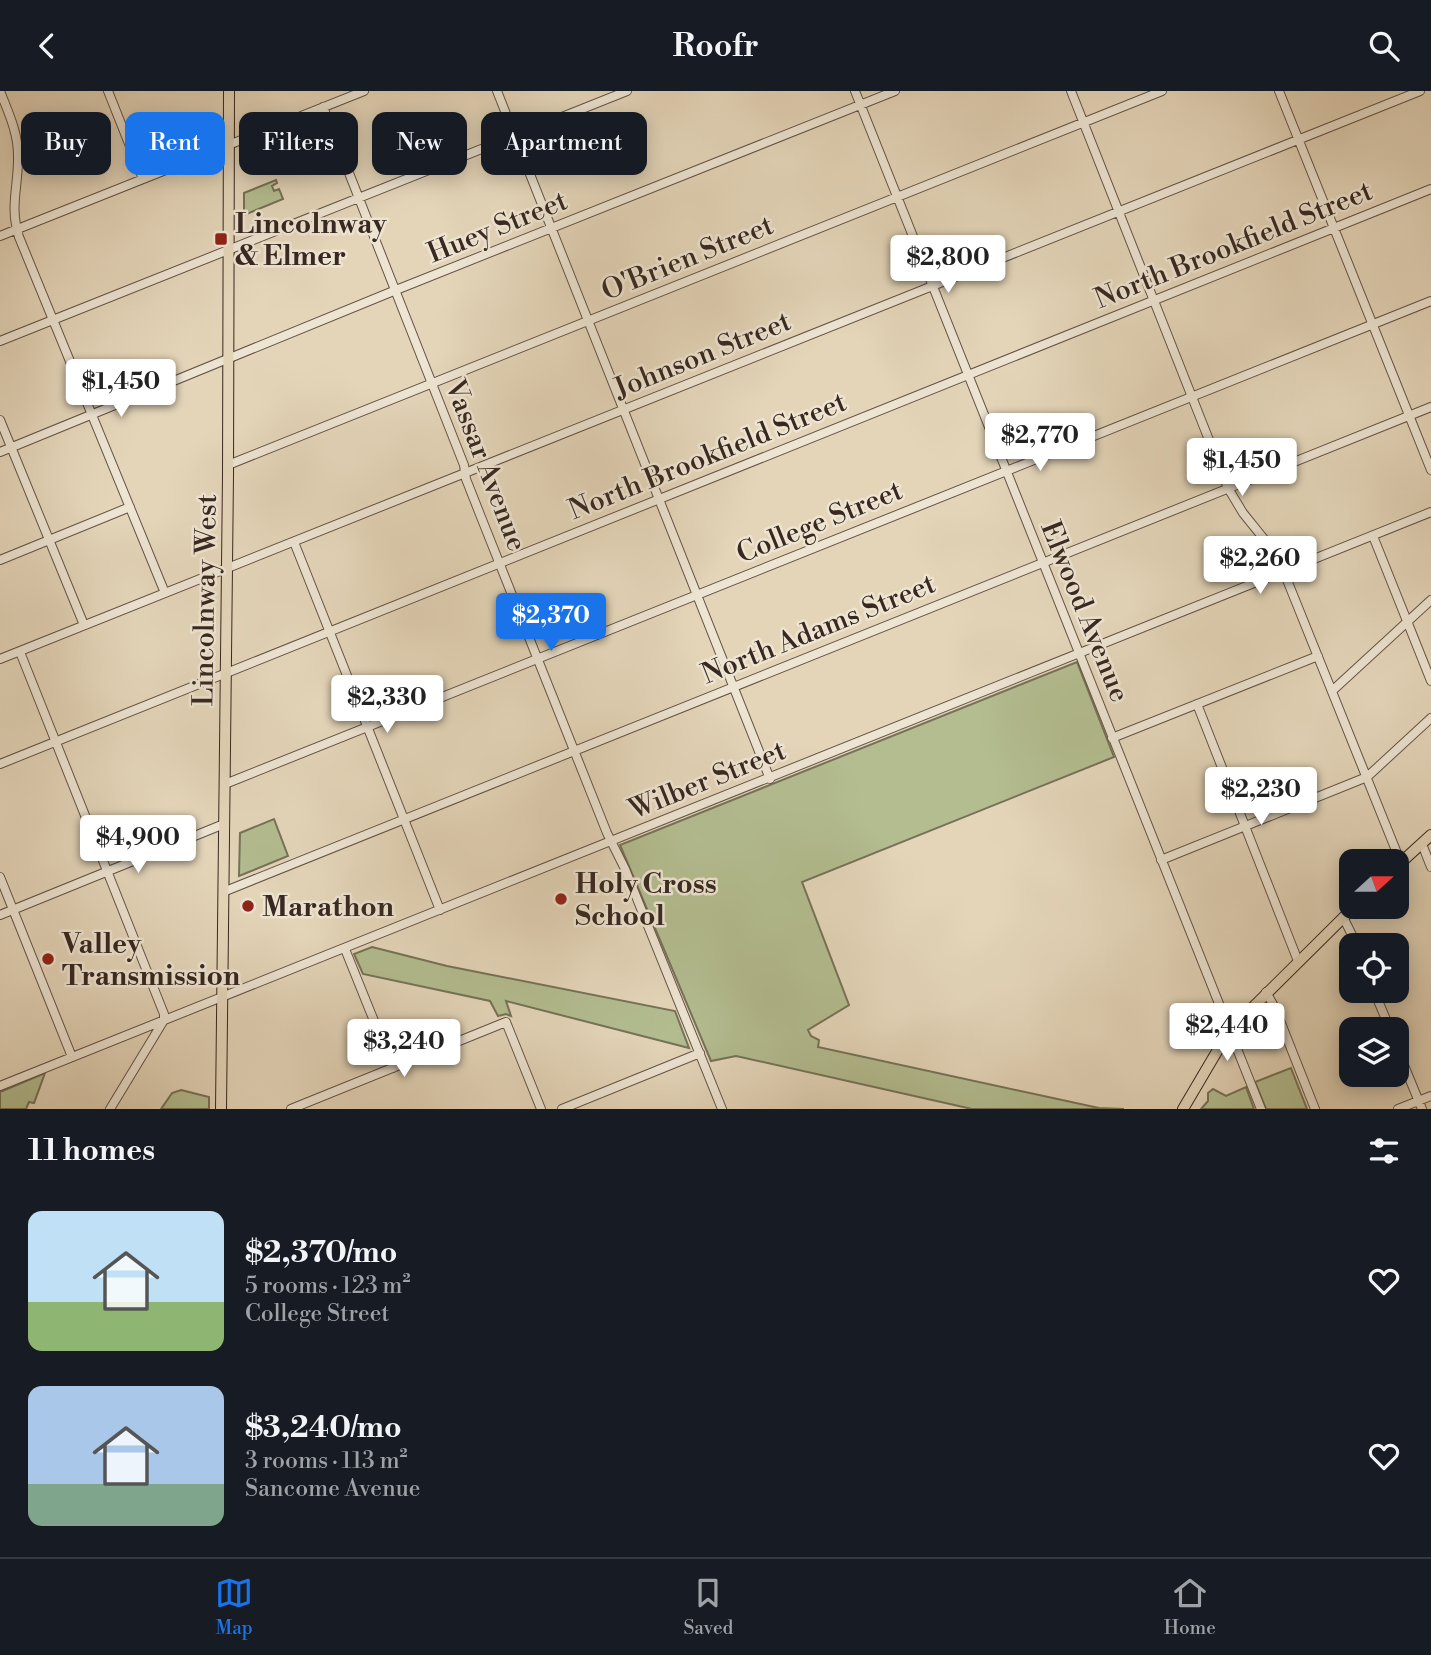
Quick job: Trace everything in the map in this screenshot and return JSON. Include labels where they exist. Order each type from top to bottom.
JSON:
[{"type":"main road","name":"Lincolnway West","points":[[221,1109],[229,359],[229,91]]},
{"type":"main road","points":[[1409,856],[1431,835]]},
{"type":"main road","points":[[1183,1109],[1229,1031],[1341,919]]},
{"type":"street","points":[[0,91],[15,129],[18,151],[13,202],[16,230],[165,593]]},
{"type":"street","points":[[109,91],[143,179]]},
{"type":"street","points":[[0,236],[364,91]]},
{"type":"street","points":[[497,91],[505,112]]},
{"type":"street","points":[[575,112],[627,91]]},
{"type":"street","name":"Elwood Avenue","points":[[855,91],[1261,1109]]},
{"type":"street","name":"Huey Street","points":[[0,452],[396,290],[895,91]]},
{"type":"street","points":[[1071,91],[1228,488],[1243,513],[1274,550],[1284,571],[1393,849]]},
{"type":"street","name":"O'Brien Street","points":[[228,465],[1162,91]]},
{"type":"street","points":[[1279,91],[1431,470]]},
{"type":"street","name":"Johnson Street","points":[[0,659],[1420,91]]},
{"type":"street","name":"Vassar Avenue","points":[[323,107],[464,465],[499,562],[722,1109]]},
{"type":"street","points":[[0,341],[481,150]]},
{"type":"street","points":[[531,175],[770,779]]},
{"type":"street","name":"North Brookfield Street","points":[[0,764],[1431,189]]},
{"type":"street","name":"College Street","points":[[225,784],[1431,301]]},
{"type":"street","name":"North Adams Street","points":[[223,892],[1431,407]]},
{"type":"street","points":[[0,421],[84,625]]},
{"type":"street","points":[[0,560],[130,507]]},
{"type":"street","name":"Wilber Street","points":[[0,1086],[1431,512]]},
{"type":"street","points":[[1373,536],[1431,681]]},
{"type":"street","points":[[294,542],[440,910]]},
{"type":"street","points":[[1332,691],[1431,600]]},
{"type":"street","points":[[20,652],[164,1014],[164,1020],[110,1109]]},
{"type":"street","points":[[1112,738],[1318,656]]},
{"type":"street","points":[[1197,704],[1298,961]]},
{"type":"street","points":[[1161,860],[1367,777],[1431,718]]},
{"type":"street","points":[[0,915],[224,824]]},
{"type":"street","points":[[1422,844],[1431,867]]},
{"type":"street","points":[[0,877],[72,1057]]},
{"type":"street","points":[[345,949],[393,1068]]},
{"type":"street","points":[[1266,992],[1275,1008],[1315,1109]]},
{"type":"street","points":[[291,1109],[506,1022],[541,1109]]},
{"type":"street","points":[[562,1109],[700,1053]]},
{"type":"street","points":[[1409,1078],[1420,1105]]},
{"type":"street","points":[[1398,1109],[1420,1105],[1431,1096]]},
{"type":"street","points":[[319,1098],[324,1109]]},
{"type":"green space","points":[[276,180],[277,183],[272,186],[274,191],[279,189],[283,199],[244,215],[244,193]]},
{"type":"green space","points":[[1077,662],[1114,757],[802,882],[849,1005],[808,1030],[811,1036],[819,1040],[818,1047],[1099,1108],[1124,1109],[972,1109],[736,1056],[711,1061],[620,845]]},
{"type":"green space","points":[[274,819],[288,856],[239,876],[240,833]]},
{"type":"green space","points":[[372,947],[447,966],[675,1011],[689,1048],[506,1001],[511,1016],[498,1016],[490,1001],[363,974],[354,954]]},
{"type":"green space","points":[[1291,1068],[1307,1109],[1266,1109],[1255,1082]]},
{"type":"green space","points":[[45,1073],[34,1103],[29,1102],[26,1109],[0,1109],[0,1092]]},
{"type":"green space","points":[[1246,1087],[1254,1109],[1201,1109],[1208,1101],[1208,1093],[1213,1089],[1226,1096]]},
{"type":"green space","points":[[181,1090],[209,1097],[209,1109],[161,1109],[172,1093]]},
{"type":"place","name":"Lincolnway & Elmer","points":[[221,239]]},
{"type":"place","name":"Holy Cross School","points":[[561,899]]},
{"type":"place","name":"Marathon","points":[[248,906]]},
{"type":"place","name":"Valley Transmission","points":[[48,959]]}]
